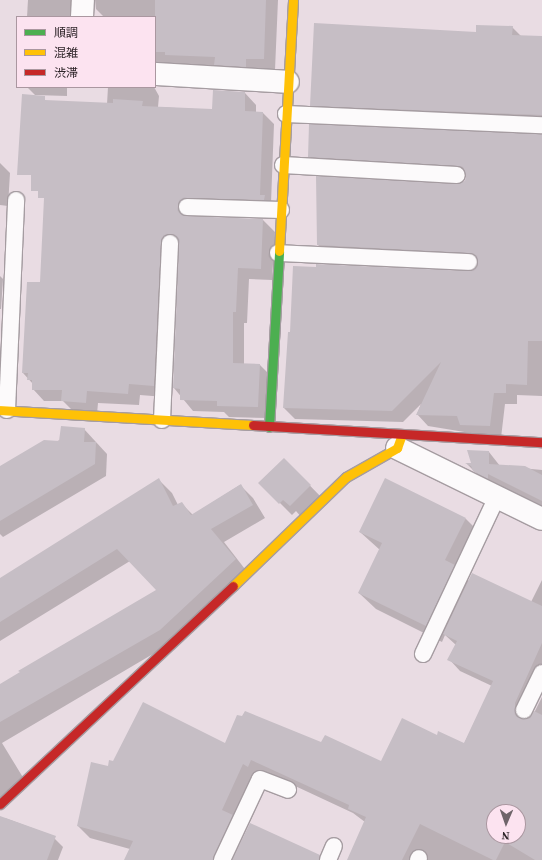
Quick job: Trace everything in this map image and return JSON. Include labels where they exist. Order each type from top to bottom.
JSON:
[{"type":"street","points":[[82,16],[83,0]]},
{"type":"street","points":[[269,428],[293,0]]},
{"type":"street","points":[[156,74],[288,82]]},
{"type":"street","points":[[4,410],[269,428],[400,441],[542,442]]},
{"type":"street","points":[[400,441],[496,499],[542,519]]},
{"type":"street","points":[[0,804],[300,523],[346,477],[400,441]]},
{"type":"lane","points":[[286,114],[542,125]]},
{"type":"lane","points":[[284,165],[457,175]]},
{"type":"lane","points":[[4,410],[16,200]]},
{"type":"lane","points":[[187,207],[281,210]]},
{"type":"lane","points":[[162,420],[170,244]]},
{"type":"lane","points":[[278,253],[469,262]]},
{"type":"lane","points":[[423,654],[496,499]]},
{"type":"lane","points":[[524,710],[542,673]]},
{"type":"lane","points":[[222,860],[260,779],[288,790]]},
{"type":"building","points":[[155,0],[266,0],[264,59],[246,59],[246,67],[214,65],[215,57],[165,55],[165,52],[156,52]]},
{"type":"building","points":[[314,23],[476,32],[476,25],[513,26],[512,35],[542,36],[542,115],[310,106]]},
{"type":"building","points":[[213,90],[245,92],[245,111],[263,112],[260,195],[265,195],[264,200],[187,198],[179,202],[178,207],[182,215],[187,216],[263,219],[261,269],[238,268],[236,312],[233,312],[233,363],[260,364],[258,407],[217,406],[217,401],[180,400],[180,389],[173,388],[179,243],[178,238],[171,234],[165,235],[161,243],[154,386],[129,384],[128,394],[87,391],[86,403],[61,401],[62,390],[32,390],[32,380],[27,380],[28,373],[22,373],[27,282],[40,282],[44,198],[38,198],[38,191],[31,191],[31,175],[17,175],[22,94],[45,96],[45,100],[113,103],[113,99],[143,101],[142,106],[212,109]]},
{"type":"building","points":[[309,124],[542,134],[542,341],[528,341],[527,385],[506,384],[506,393],[494,393],[490,426],[460,425],[457,416],[416,415],[441,362],[392,411],[283,408],[288,332],[290,332],[293,266],[316,267],[316,264],[469,271],[474,270],[478,263],[477,257],[469,253],[317,245],[316,176],[456,184],[465,181],[466,175],[463,167],[458,166],[308,157]]},
{"type":"building","points":[[61,426],[85,428],[84,442],[96,442],[95,464],[0,521],[0,466],[44,440],[59,441]]},
{"type":"building","points":[[467,450],[489,451],[489,464],[525,466],[542,475],[542,501],[488,474],[488,479],[473,471],[471,466],[465,463],[471,463]]},
{"type":"building","points":[[284,458],[311,485],[290,506],[283,500],[279,504],[258,483]]},
{"type":"building","points":[[159,478],[173,506],[182,502],[191,515],[241,484],[253,505],[211,529],[236,559],[160,630],[0,722],[0,684],[20,672],[18,671],[156,590],[117,549],[0,622],[0,578]]},
{"type":"building","points":[[385,478],[466,518],[445,560],[455,565],[426,626],[358,593],[382,543],[359,532]]},
{"type":"building","points":[[472,573],[542,606],[542,643],[515,703],[515,710],[516,716],[524,719],[530,718],[534,711],[542,715],[542,860],[535,860],[508,844],[526,844],[526,804],[486,804],[486,844],[504,844],[496,860],[493,860],[420,824],[402,860],[347,860],[366,817],[348,809],[349,805],[251,760],[248,767],[243,764],[222,810],[233,815],[213,860],[124,860],[133,841],[77,826],[91,762],[108,766],[109,760],[113,761],[143,702],[225,743],[237,715],[242,716],[245,711],[321,742],[325,735],[381,761],[402,718],[437,735],[438,731],[464,743],[493,681],[447,660],[457,641],[443,634]]},
{"type":"building","points":[[0,816],[56,836],[47,860],[0,860]]},
{"type":"building","points":[[250,823],[320,855],[319,860],[232,860]]},
{"type":"traffic: fast","points":[[269,427],[279,251]]},
{"type":"traffic: slow","points":[[279,251],[293,0]]},
{"type":"traffic: slow","points":[[0,410],[253,425]]},
{"type":"traffic: slow","points":[[233,586],[346,477],[397,448],[402,434]]},
{"type":"traffic: jam","points":[[253,425],[542,442]]},
{"type":"traffic: jam","points":[[0,804],[233,586]]}]
